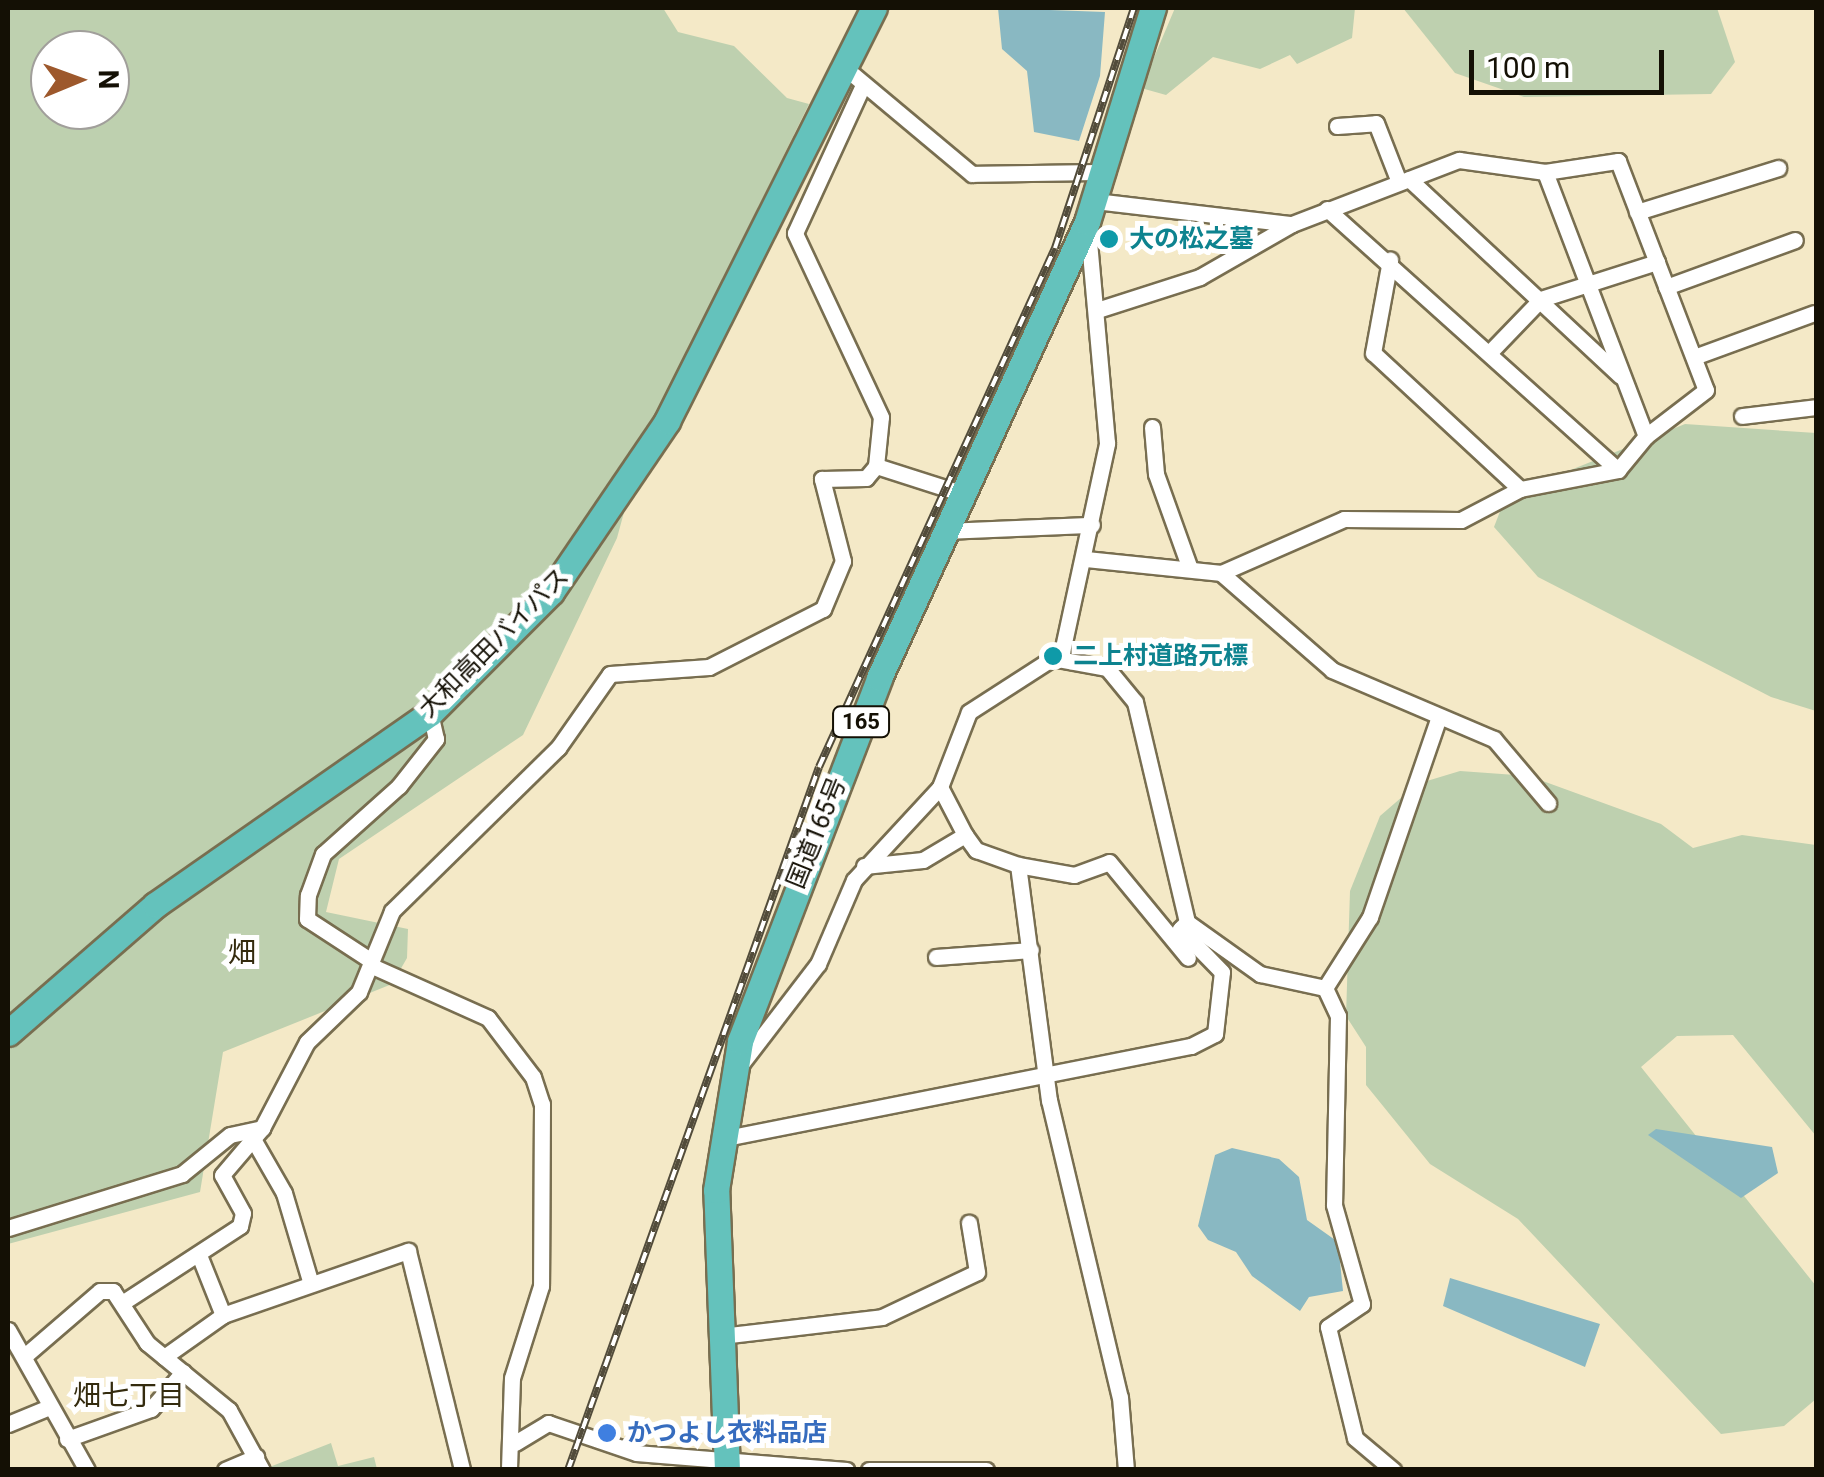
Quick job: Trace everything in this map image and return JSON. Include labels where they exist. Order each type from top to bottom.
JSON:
[{"type":"highway","name":"大和高田バイパス","points":[[8,1033],[155,905],[430,713],[594,537],[667,421],[874,8]]},
{"type":"highway","name":"国道165号","points":[[727,1462],[720,1336],[720,1140],[732,1075],[810,844],[1091,212],[1154,8]]},
{"type":"street","points":[[844,67],[862,87],[972,174],[1106,172]]},
{"type":"street","points":[[122,1303],[240,1226],[222,1176],[258,1133],[307,1042],[360,992],[392,912],[558,748],[610,674],[709,668],[823,609],[843,560],[830,538],[822,479],[866,478],[876,466],[881,416],[795,233],[862,87]]},
{"type":"street","points":[[1337,126],[1376,123],[1404,181],[1541,299],[1620,376]]},
{"type":"street","points":[[1086,560],[1222,573],[1344,519],[1461,520],[1520,490],[1618,470],[1646,436],[1706,390],[1618,161],[1545,172],[1459,160],[1292,224],[1200,277],[1097,310]]},
{"type":"street","points":[[1637,212],[1778,168]]},
{"type":"street","points":[[1545,172],[1646,436]]},
{"type":"street","points":[[1327,210],[1492,351],[1618,470]]},
{"type":"street","points":[[1058,659],[1086,560],[1107,444],[1091,212],[1292,224]]},
{"type":"street","points":[[1666,287],[1795,240]]},
{"type":"street","points":[[1390,260],[1373,353],[1520,490]]},
{"type":"street","points":[[1492,351],[1541,299],[1657,262]]},
{"type":"street","points":[[1694,357],[1814,313]]},
{"type":"street","points":[[1742,416],[1816,407]]},
{"type":"street","points":[[1152,427],[1156,474],[1190,569]]},
{"type":"street","points":[[876,466],[964,494]]},
{"type":"street","points":[[946,531],[1092,524]]},
{"type":"street","points":[[1222,573],[1332,670],[1438,720],[1494,740],[1548,803]]},
{"type":"street","points":[[732,1075],[818,964],[864,866],[940,787],[969,712],[1058,659],[1107,668],[1135,702],[1187,922],[1260,974],[1326,988]]},
{"type":"street","points":[[430,713],[436,739],[400,786],[323,854],[308,895],[307,919],[371,963],[488,1018],[534,1077],[542,1104],[541,1286],[512,1378],[514,1443],[510,1467],[492,1470]]},
{"type":"street","points":[[1393,1470],[1355,1438],[1328,1328],[1362,1304],[1334,1205],[1340,1039],[1326,988],[1370,917],[1438,720]]},
{"type":"street","points":[[940,787],[976,850],[1018,864],[1074,874],[1109,862],[1188,958]]},
{"type":"street","points":[[864,866],[923,860],[965,835]]},
{"type":"street","points":[[1018,864],[1047,1072],[1080,1250],[1120,1397],[1126,1470]]},
{"type":"street","points":[[720,1140],[1047,1072],[1164,1053],[1215,1034],[1222,972],[1180,930],[1187,922]]},
{"type":"street","points":[[936,956],[1031,950]]},
{"type":"street","points":[[8,1228],[182,1174],[230,1135],[258,1133]]},
{"type":"street","points":[[258,1133],[284,1193],[310,1281]]},
{"type":"street","points":[[720,1336],[882,1317],[978,1272],[969,1223]]},
{"type":"street","points":[[198,1255],[224,1315]]},
{"type":"street","points":[[164,1357],[224,1315],[310,1281],[415,1256],[462,1470]]},
{"type":"street","points":[[28,1353],[100,1291],[122,1303],[164,1357],[229,1410],[259,1463],[225,1470]]},
{"type":"street","points":[[8,1330],[28,1353],[47,1408],[87,1470]]},
{"type":"street","points":[[67,1439],[151,1409],[183,1372]]},
{"type":"street","points":[[8,1424],[47,1408]]},
{"type":"street","points":[[514,1443],[548,1423],[636,1452],[846,1470]]},
{"type":"street","points":[[631,1470],[636,1452]]},
{"type":"street","points":[[869,1470],[986,1470]]},
{"type":"green space","points":[[8,8],[663,8],[678,32],[734,46],[787,98],[809,104],[644,439],[617,538],[523,735],[339,859],[326,912],[408,929],[407,958],[392,984],[223,1052],[200,1192],[8,1244]]},
{"type":"green space","points":[[1175,8],[1355,8],[1352,38],[1297,64],[1290,55],[1260,69],[1213,57],[1166,95],[1141,88]]},
{"type":"green space","points":[[1403,8],[1717,8],[1735,62],[1711,94],[1524,97],[1455,73]]},
{"type":"green space","points":[[1685,424],[1816,433],[1816,711],[1771,697],[1538,577],[1494,527],[1506,496]]},
{"type":"green space","points":[[1460,771],[1529,776],[1661,824],[1693,848],[1742,835],[1816,845],[1816,1136],[1733,1035],[1677,1036],[1641,1067],[1816,1286],[1816,1399],[1784,1426],[1721,1434],[1518,1219],[1430,1164],[1366,1085],[1366,1047],[1346,1016],[1350,891],[1380,816],[1417,784]]},
{"type":"green space","points":[[331,1443],[338,1466],[374,1457],[377,1469],[267,1468]]},
{"type":"water","points":[[998,8],[1105,12],[1100,76],[1079,141],[1034,132],[1027,71],[1002,49]]},
{"type":"water","points":[[1656,1129],[1772,1147],[1778,1173],[1741,1198],[1648,1135]]},
{"type":"water","points":[[1232,1148],[1279,1159],[1299,1177],[1307,1220],[1338,1242],[1343,1291],[1309,1297],[1300,1311],[1252,1276],[1236,1252],[1208,1240],[1198,1226],[1215,1155]]},
{"type":"water","points":[[1450,1278],[1600,1324],[1585,1367],[1443,1306]]},
{"type":"railway","points":[[568,1470],[819,767],[1055,248],[1134,8]]},
{"type":"place","name":"大の松之墓","points":[[1109,239]]},
{"type":"place","name":"二上村道路元標","points":[[1053,656]]},
{"type":"place","name":"かつよし衣料品店","points":[[607,1433]]},
{"type":"district","name":"畑","points":[[242,953]]},
{"type":"district","name":"畑七丁目","points":[[129,1396]]}]
